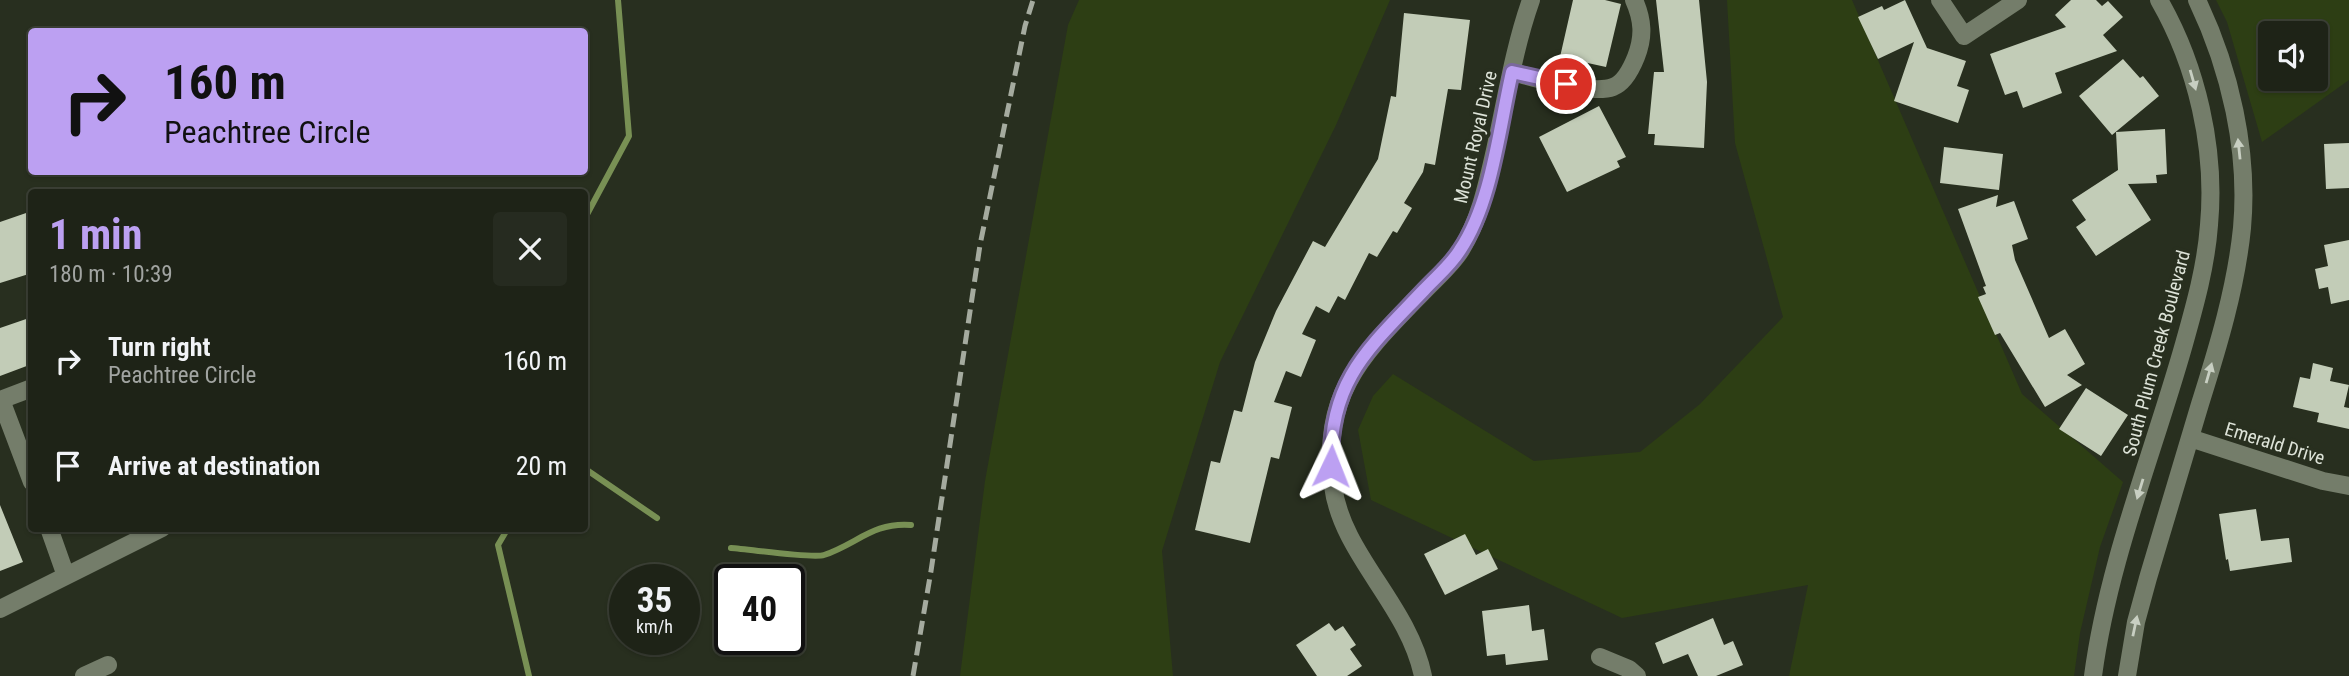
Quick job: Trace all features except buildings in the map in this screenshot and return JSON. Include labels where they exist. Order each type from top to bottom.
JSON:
[{"type":"street","name":"Mount Royal Drive","points":[[1423,676],[1410,633],[1352,540],[1336,504],[1331,466],[1332,427],[1342,391],[1364,356],[1454,258],[1470,232],[1486,192],[1531,0]]},
{"type":"street","points":[[1512,72],[1593,90],[1615,86],[1631,69],[1640,46],[1642,18],[1634,0]]},
{"type":"street","points":[[1940,0],[1965,36],[2015,0]]},
{"type":"street","name":"South Plum Creek Boulevard","points":[[2092,676],[2115,568],[2200,286],[2210,224],[2208,166],[2200,109],[2183,50],[2160,0]]},
{"type":"street","points":[[2127,676],[2136,622],[2145,589],[2232,293],[2242,226],[2241,164],[2232,102],[2214,39],[2199,1],[2169,16]]},
{"type":"street","points":[[28,390],[1,400],[28,471]]},
{"type":"street","name":"Emerald Drive","points":[[2190,438],[2323,481],[2349,486]]},
{"type":"street","points":[[50,532],[66,576]]},
{"type":"street","points":[[0,609],[154,532]]},
{"type":"street","points":[[1600,657],[1629,669],[1637,676]]},
{"type":"street","points":[[84,676],[108,665]]},
{"type":"green space","points":[[1079,0],[1390,0],[1336,125],[1220,362],[1162,551],[1173,676],[960,676],[985,481],[1068,25]]},
{"type":"green space","points":[[1727,0],[1852,0],[2022,394],[2123,482],[2100,547],[2080,633],[2074,676],[1789,676],[1808,585],[1622,618],[1371,500],[1358,430],[1373,396],[1393,374],[1534,461],[1640,452],[1700,404],[1783,317],[1735,143]]},
{"type":"green space","points":[[2216,0],[2349,0],[2349,80],[2262,142],[2227,22]]},
{"type":"waterway","points":[[588,213],[629,136],[618,0]]},
{"type":"waterway","points":[[588,471],[657,518]]},
{"type":"waterway","points":[[731,548],[817,556],[836,550],[875,530],[911,525]]},
{"type":"waterway","points":[[506,532],[498,545],[529,676]]},
{"type":"railway","points":[[913,676],[980,245],[1025,26],[1033,0]]},
{"type":"route","points":[[1331,466],[1332,427],[1342,391],[1351,374],[1378,338],[1460,251],[1479,213],[1512,72],[1566,84]]}]
